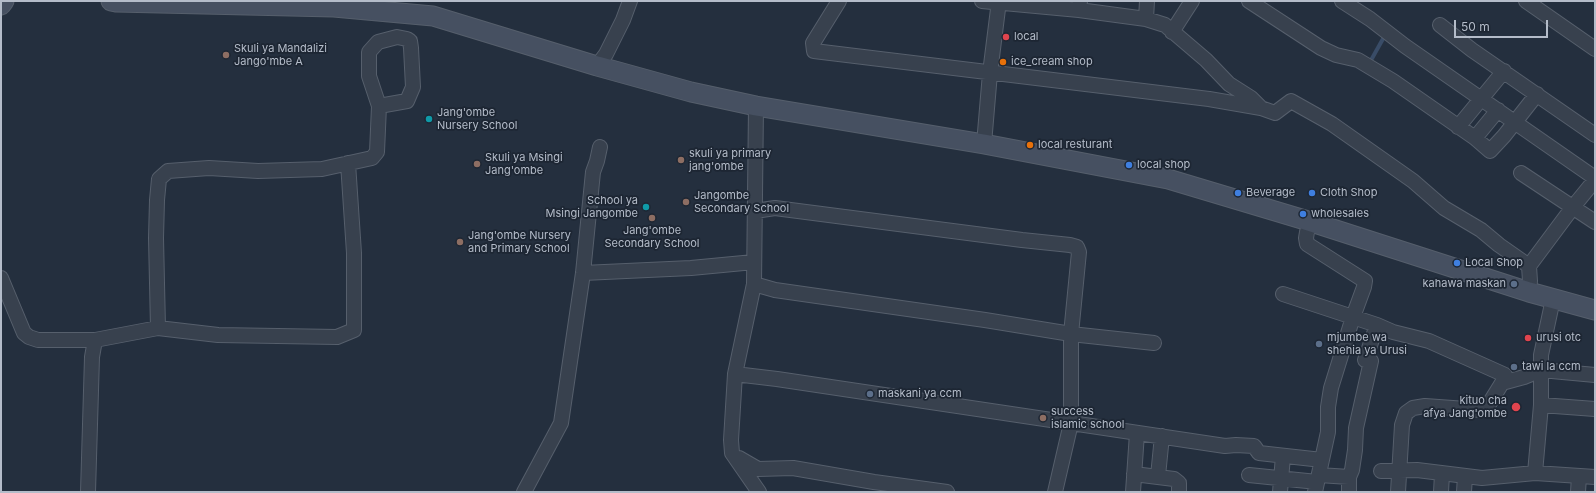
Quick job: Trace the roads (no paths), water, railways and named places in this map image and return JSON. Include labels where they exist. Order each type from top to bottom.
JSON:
[{"type":"main road","points":[[1,5],[4,1]]},
{"type":"main road","points":[[111,1],[334,7],[433,16],[598,66],[691,92],[756,106],[984,144],[1168,178],[1312,222],[1528,292],[1595,310]]},
{"type":"street","points":[[598,66],[606,54],[623,20],[630,1]]},
{"type":"street","points":[[839,1],[813,43],[814,51],[1209,99],[1260,108],[1275,113],[1291,101],[1332,124],[1413,181],[1444,208],[1481,230],[1499,246],[1529,266]]},
{"type":"street","points":[[982,1],[1080,5],[1146,19],[1165,25],[1206,60],[1229,84],[1251,98],[1260,108]]},
{"type":"street","points":[[1146,19],[1148,1]]},
{"type":"street","points":[[1172,32],[1192,1]]},
{"type":"street","points":[[1249,1],[1321,48],[1336,55],[1358,60],[1376,70],[1475,138],[1490,151],[1537,94]]},
{"type":"street","points":[[1342,1],[1375,22],[1405,46],[1595,179],[1572,207],[1529,266],[1530,280],[1528,292]]},
{"type":"street","points":[[1526,1],[1595,49]]},
{"type":"street","points":[[984,144],[990,73],[999,2]]},
{"type":"street","points":[[1440,25],[1472,50],[1595,135]]},
{"type":"street","points":[[158,328],[156,200],[159,179],[168,171],[209,168],[258,171],[322,169],[372,158],[377,152],[379,106],[369,76],[369,52],[378,42],[397,37],[407,39],[410,41],[411,48],[413,87],[407,101],[379,106]]},
{"type":"street","points":[[1458,127],[1504,71]]},
{"type":"street","points":[[756,106],[754,284],[735,374],[731,440],[732,453],[759,492]]},
{"type":"street","points":[[1475,138],[1498,110]]},
{"type":"street","points":[[524,492],[561,423],[583,273],[593,172],[600,147]]},
{"type":"street","points":[[1,278],[24,333],[29,337],[38,340],[95,340],[158,328],[218,335],[337,337],[354,330],[354,254],[348,163]]},
{"type":"street","points":[[1521,173],[1595,222]]},
{"type":"street","points":[[755,211],[775,208],[1015,239],[1070,244],[1077,247],[1079,252],[1071,334],[1071,423],[1055,492]]},
{"type":"street","points":[[1312,222],[1307,232],[1307,244],[1365,281],[1331,388],[1328,407],[1328,432],[1317,483]]},
{"type":"street","points":[[583,273],[691,268],[754,262]]},
{"type":"street","points":[[754,284],[775,290],[985,320],[1071,334],[1154,343]]},
{"type":"street","points":[[1284,294],[1394,332],[1429,341],[1505,375],[1508,381]]},
{"type":"street","points":[[1535,473],[1541,405],[1542,355],[1553,299]]},
{"type":"street","points":[[1349,492],[1349,477],[1352,470],[1356,428],[1371,361],[1365,360],[1377,325]]},
{"type":"street","points":[[88,492],[92,357],[95,340]]},
{"type":"street","points":[[1398,492],[1402,426],[1406,412],[1413,408],[1425,406],[1480,410],[1489,404],[1502,383],[1524,377],[1541,370],[1595,375]]},
{"type":"street","points":[[735,374],[1225,446],[1254,446],[1259,453],[1322,460]]},
{"type":"street","points":[[1541,405],[1595,409]]},
{"type":"street","points":[[1132,492],[1137,433]]},
{"type":"street","points":[[1158,476],[1162,436]]},
{"type":"street","points":[[732,453],[758,469],[793,468],[867,486],[948,492]]},
{"type":"street","points":[[1281,485],[1284,456]]},
{"type":"street","points":[[1381,471],[1417,470],[1482,478],[1535,473],[1595,477]]},
{"type":"street","points":[[1134,474],[1158,476],[1177,480],[1180,485],[1179,492]]},
{"type":"street","points":[[1441,492],[1442,474]]},
{"type":"street","points":[[1249,475],[1281,485],[1317,483],[1349,477]]},
{"type":"street","points":[[1464,492],[1465,476]]},
{"type":"street","points":[[1578,492],[1579,476]]},
{"type":"waterway","points":[[1372,64],[1370,62],[1384,37]]},
{"type":"place","name":"local","points":[[1006,37]]},
{"type":"place","name":"Skuli ya Mandalizi Jango'mbe A","points":[[226,55]]},
{"type":"place","name":"ice_cream shop","points":[[1003,62]]},
{"type":"place","name":"Jang'ombe Nursery School","points":[[429,119]]},
{"type":"place","name":"local resturant","points":[[1030,145]]},
{"type":"place","name":"skuli ya primary jang'ombe","points":[[681,160]]},
{"type":"place","name":"Skuli ya Msingi Jang'ombe","points":[[477,164]]},
{"type":"place","name":"local shop","points":[[1129,165]]},
{"type":"place","name":"Beverage","points":[[1238,193]]},
{"type":"place","name":"Cloth Shop","points":[[1312,193]]},
{"type":"place","name":"Jangombe Secondary School","points":[[686,202]]},
{"type":"place","name":"School ya Msingi Jangombe","points":[[646,207]]},
{"type":"place","name":"wholesales","points":[[1303,214]]},
{"type":"place","name":"Jang'ombe Secondary School","points":[[652,218]]},
{"type":"place","name":"Jang'ombe Nursery and Primary School","points":[[460,242]]},
{"type":"place","name":"Local Shop","points":[[1457,263]]},
{"type":"place","name":"kahawa maskan","points":[[1514,284]]},
{"type":"place","name":"urusi otc","points":[[1528,338]]},
{"type":"place","name":"mjumbe wa shehia ya Urusi","points":[[1319,344]]},
{"type":"place","name":"tawi la ccm","points":[[1514,367]]},
{"type":"place","name":"maskani ya ccm","points":[[870,394]]},
{"type":"place","name":"kituo cha afya Jang'ombe","points":[[1516,407]]},
{"type":"place","name":"success islamic school","points":[[1043,418]]}]
